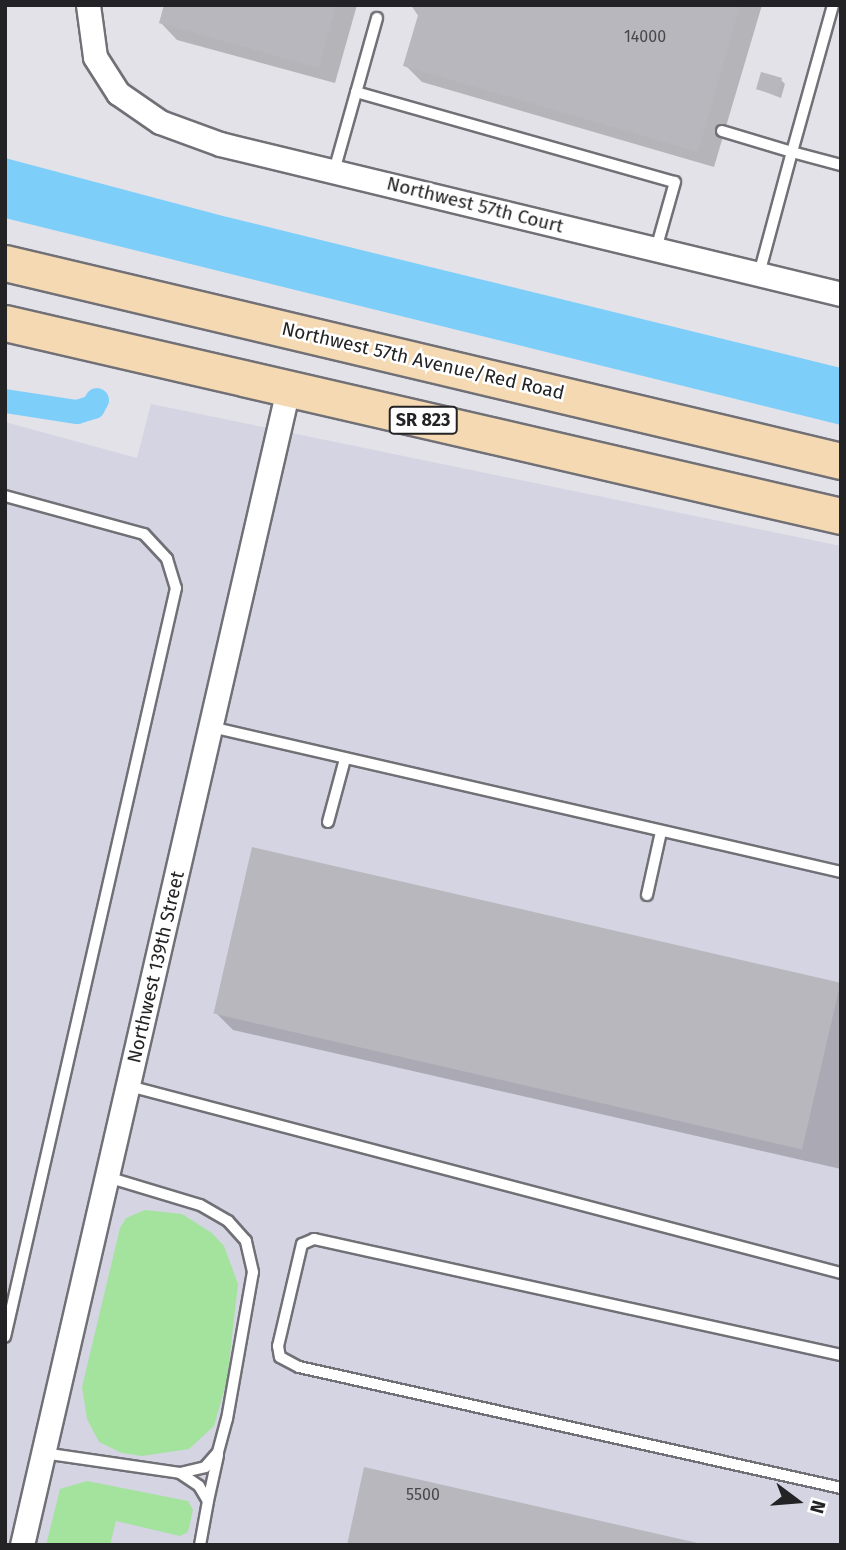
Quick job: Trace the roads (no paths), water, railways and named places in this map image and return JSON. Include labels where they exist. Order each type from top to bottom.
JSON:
[{"type":"main road","name":"Northwest 57th Avenue/Red Road","points":[[5,263],[841,461]]},
{"type":"main road","name":"SR 823","points":[[5,323],[841,516]]},
{"type":"street","name":"Northwest 57th Court","points":[[88,5],[95,57],[118,93],[160,122],[220,144],[841,294]]},
{"type":"street","name":"Northwest 139th Street","points":[[22,1545],[288,389]]},
{"type":"lane","points":[[759,274],[833,5]]},
{"type":"lane","points":[[334,172],[377,18]]},
{"type":"lane","points":[[356,92],[675,181],[656,249]]},
{"type":"lane","points":[[722,131],[841,165]]},
{"type":"lane","points":[[5,496],[135,529],[161,549],[176,588],[5,1336]]},
{"type":"lane","points":[[211,727],[841,872]]},
{"type":"lane","points":[[328,822],[345,759]]},
{"type":"lane","points":[[647,895],[662,832]]},
{"type":"lane","points":[[129,1086],[841,1273]]},
{"type":"lane","points":[[107,1177],[200,1205],[228,1221],[246,1241],[252,1283],[239,1366],[218,1452],[200,1545]]},
{"type":"lane","points":[[841,1355],[314,1239],[302,1244],[278,1346],[286,1364],[841,1488]]},
{"type":"lane","points":[[43,1453],[180,1473],[205,1467],[218,1452]]},
{"type":"lane","points":[[180,1473],[199,1486],[208,1501]]},
{"type":"water","points":[[5,158],[223,216],[841,368],[841,425],[5,218]]},
{"type":"waterway","points":[[5,401],[77,412],[93,407],[97,400]]}]
